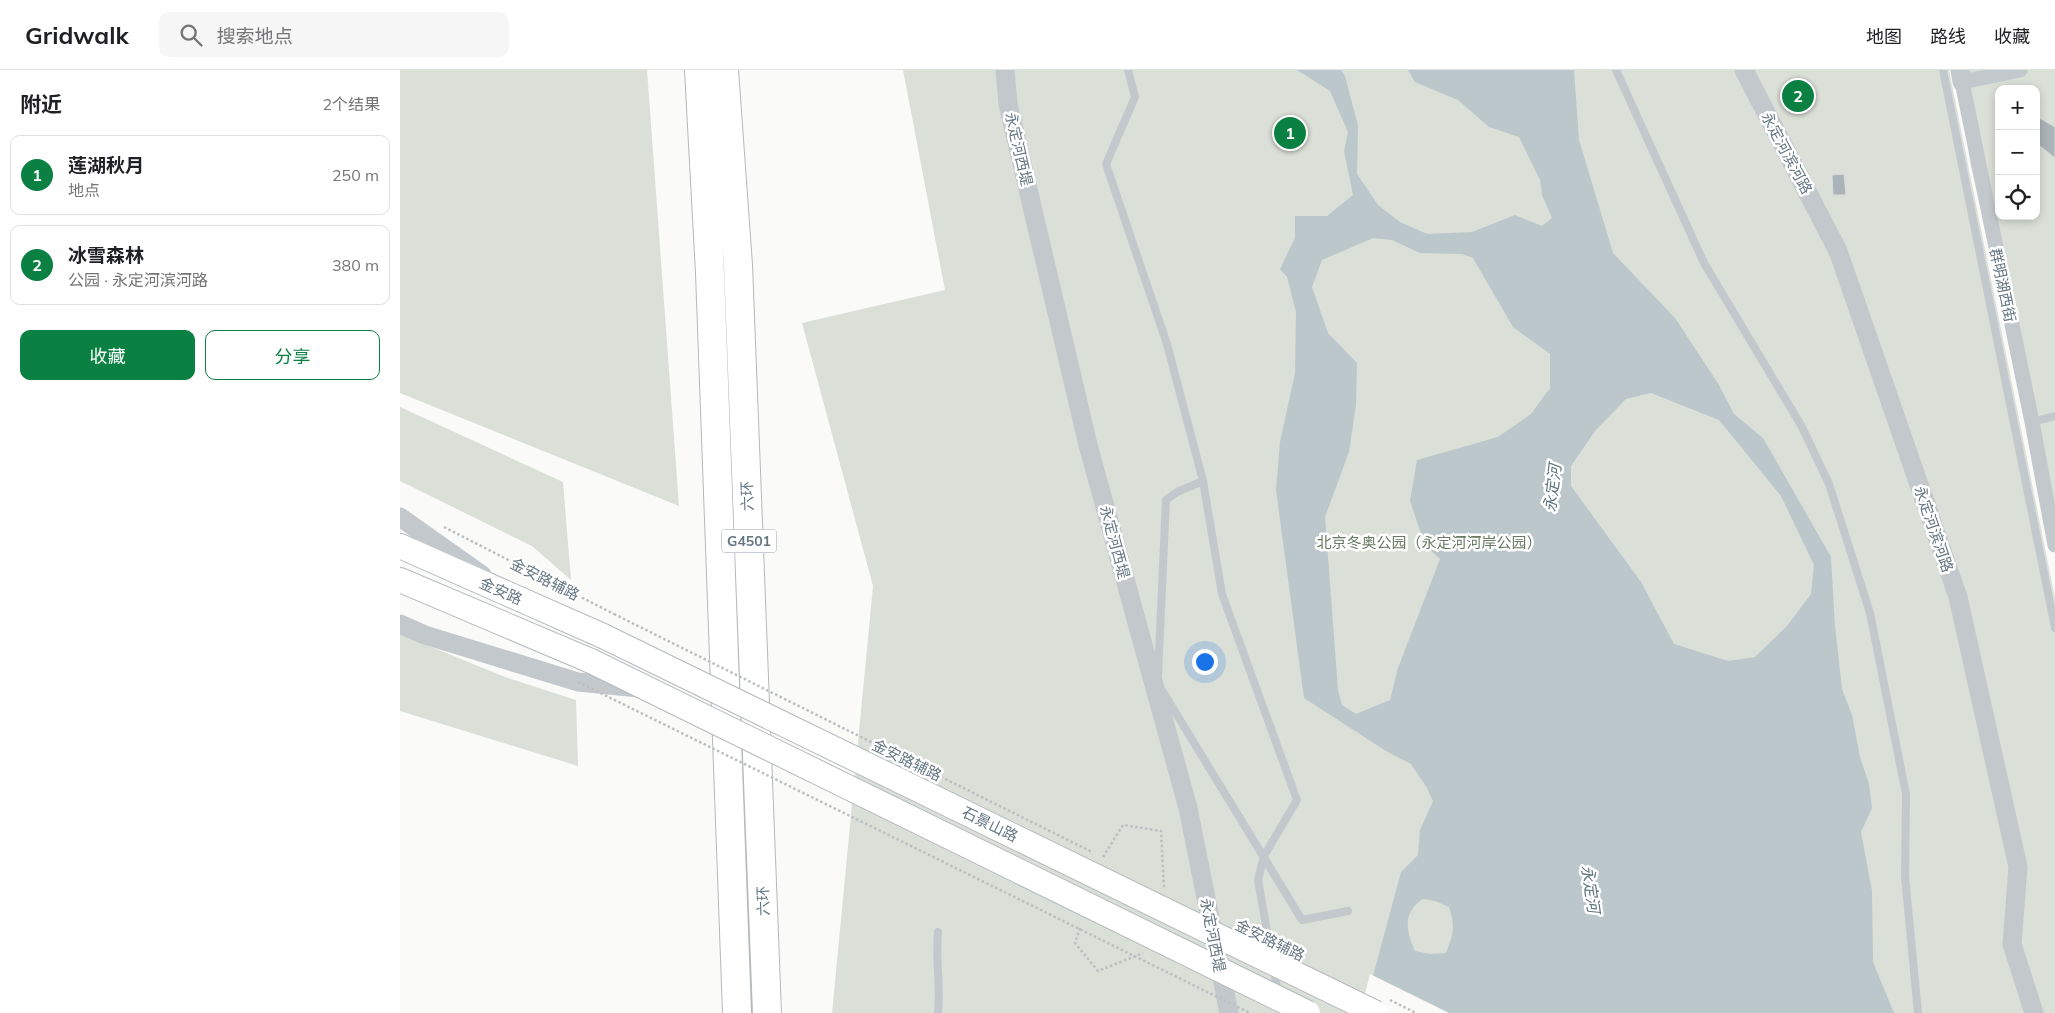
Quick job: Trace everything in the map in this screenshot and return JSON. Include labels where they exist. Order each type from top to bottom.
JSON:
[{"type":"highway","name":"六环","points":[[699,70],[710,273],[737,1013]]},
{"type":"highway","name":"六环","points":[[724,70],[738,265],[767,1013]]},
{"type":"main road","name":"金安路","points":[[400,546],[603,636]]},
{"type":"main road","name":"金安路","points":[[400,580],[591,661]]},
{"type":"main road","name":"石景山路","points":[[603,636],[1383,1006]]},
{"type":"main road","name":"石景山路","points":[[591,661],[1308,1013]]},
{"type":"street","name":"永定河西堤","points":[[1005,70],[1008,104],[1088,445],[1156,685],[1188,808],[1229,1013]]},
{"type":"street","name":"永定河滨河路","points":[[1744,70],[1838,250],[1958,597],[2018,867],[2012,944],[2034,1013]]},
{"type":"street","name":"群明湖西街","points":[[2020,70],[1961,74],[2032,422],[2055,545]]},
{"type":"street","name":"金安路辅路","points":[[400,517],[511,596]]},
{"type":"street","points":[[400,624],[425,635],[578,682],[648,689]]},
{"type":"lane","points":[[1128,70],[1135,97],[1106,164],[1167,344],[1203,481],[1222,594],[1297,800],[1264,856],[1258,880],[1282,1013]]},
{"type":"lane","points":[[1616,70],[1704,263],[1802,427],[1829,484],[1870,613],[1906,794],[1905,876],[1918,1013]]},
{"type":"lane","points":[[1943,70],[2055,628]]},
{"type":"lane","points":[[2032,422],[2055,416]]},
{"type":"lane","points":[[1203,481],[1177,492],[1166,500],[1156,685],[1302,920],[1348,911]]},
{"type":"lane","points":[[938,932],[936,946],[940,998],[938,1013]]},
{"type":"path","name":"金安路辅路","points":[[441,525],[614,614],[1094,853]]},
{"type":"path","points":[[578,682],[1250,1013]]},
{"type":"path","points":[[1103,857],[1123,825],[1161,831],[1164,888],[1156,884]]},
{"type":"path","points":[[1383,1006],[1416,1013]]},
{"type":"green space","points":[[400,70],[647,70],[679,506],[400,393]]},
{"type":"green space","name":"北京冬奥公园（永定河河岸公园）","points":[[903,70],[1949,70],[2055,598],[2055,1013],[832,1013],[873,586],[802,323],[945,290]]},
{"type":"green space","points":[[1957,70],[2055,70],[2055,543],[1970,162]]},
{"type":"green space","points":[[400,407],[563,482],[571,580],[532,546],[400,481]]},
{"type":"green space","points":[[400,634],[505,677],[576,700],[578,766],[400,711]]},
{"type":"water","name":"永定河","points":[[1297,70],[1341,70],[1345,76],[1358,126],[1357,174],[1378,205],[1400,222],[1427,234],[1472,232],[1515,215],[1542,226],[1552,218],[1542,195],[1540,180],[1519,137],[1489,127],[1458,100],[1415,82],[1408,70],[1574,70],[1579,140],[1613,253],[1675,318],[1719,385],[1734,414],[1763,438],[1831,557],[1835,626],[1842,689],[1852,715],[1860,757],[1869,784],[1872,808],[1861,832],[1872,891],[1873,962],[1894,1013],[1363,1013],[1401,872],[1418,855],[1420,830],[1433,801],[1411,764],[1386,751],[1304,698],[1276,490],[1280,442],[1295,373],[1296,312],[1287,277],[1280,269],[1295,238],[1295,216],[1327,216],[1353,195],[1344,151],[1348,132],[1330,91]],"holes":[[[1373,238],[1392,240],[1420,253],[1462,254],[1473,258],[1513,327],[1550,354],[1550,388],[1531,414],[1498,437],[1417,460],[1410,501],[1425,545],[1440,559],[1398,668],[1390,700],[1356,714],[1342,705],[1338,690],[1325,517],[1349,452],[1356,405],[1357,363],[1328,333],[1312,287],[1322,260]],[[1651,393],[1719,420],[1781,496],[1814,565],[1811,594],[1787,626],[1755,657],[1728,661],[1674,644],[1641,582],[1571,486],[1571,466],[1595,431],[1626,399]],[[1423,899],[1435,901],[1449,907],[1453,931],[1446,953],[1431,954],[1415,951],[1408,929],[1408,922],[1409,916],[1416,904]]]},
{"type":"pier","points":[[1370,974],[1449,1013],[1360,1013]]},
{"type":"building","points":[[2040,118],[2055,127],[2055,158],[2040,146]]},
{"type":"building","points":[[1844,174],[1846,195],[1833,195],[1832,175]]},
{"type":"place","name":"冰雪森林","points":[[1798,96]]},
{"type":"place","name":"莲湖秋月","points":[[1290,133]]}]
